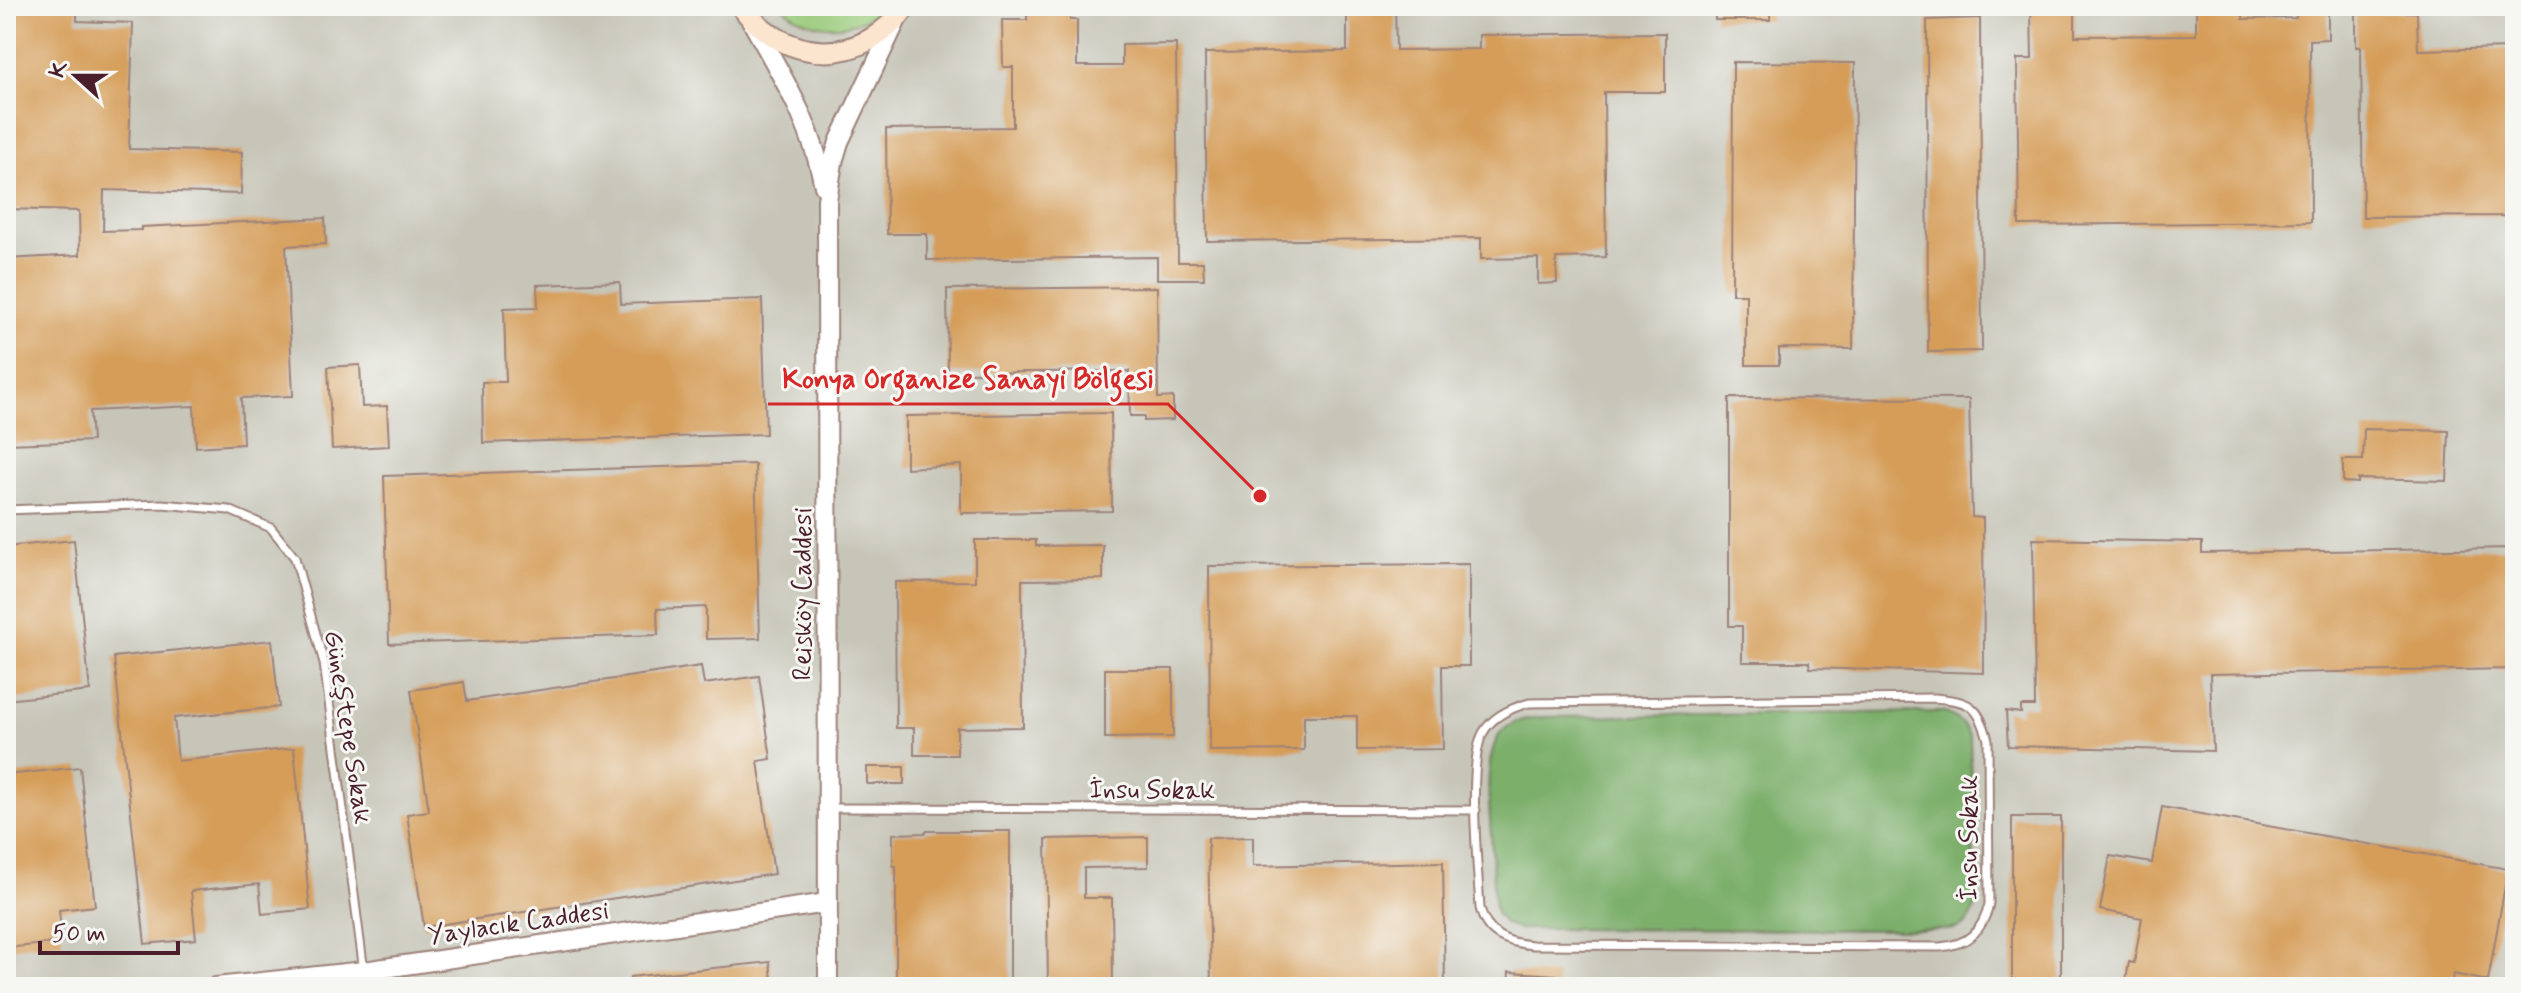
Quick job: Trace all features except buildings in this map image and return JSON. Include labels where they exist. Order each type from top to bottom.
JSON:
[{"type":"main road","points":[[746,12],[762,29],[788,45],[834,51],[877,36],[904,10]]},
{"type":"street","name":"Reisköy Caddesi","points":[[828,987],[827,200],[839,142],[904,10]]},
{"type":"street","name":"Reisköy Caddesi","points":[[746,12],[802,113],[827,200]]},
{"type":"street","name":"Yaylacık Caddesi","points":[[216,987],[365,979],[827,903]]},
{"type":"lane","name":"Güneştepe Sokak","points":[[6,510],[162,504],[229,510],[271,528],[295,558],[324,663],[365,979]]},
{"type":"lane","name":"İnsu Sokak","points":[[1959,700],[1974,708],[1983,720],[1988,740],[1989,904],[1981,928],[1963,943],[1950,946],[1533,945],[1509,942],[1482,919],[1476,810],[1476,755],[1482,734],[1505,712],[1529,703],[1959,700]]},
{"type":"lane","name":"İnsu Sokak","points":[[828,808],[1476,810]]},
{"type":"shaded area","points":[[6,6],[2515,6],[2515,987],[6,987]]},
{"type":"green space","points":[[782,6],[884,6],[861,21],[833,26],[805,21]]},
{"type":"green space","points":[[1942,712],[1959,721],[1970,737],[1975,906],[1971,917],[1961,927],[1944,930],[1519,929],[1505,924],[1496,913],[1489,775],[1494,746],[1504,729],[1514,723],[1545,717]]},
{"type":"place","name":"Konya Organize Sanayi Bölgesi","points":[[1260,496]]}]
